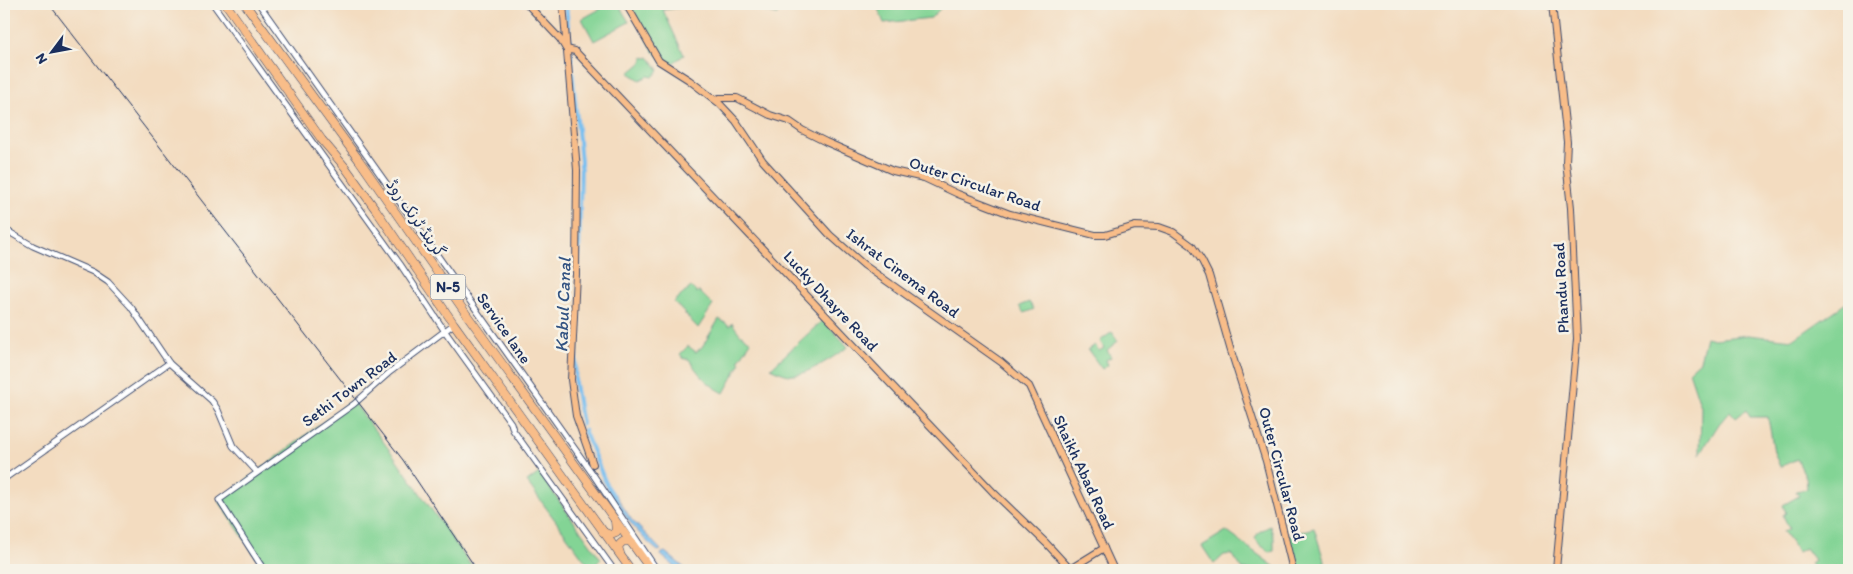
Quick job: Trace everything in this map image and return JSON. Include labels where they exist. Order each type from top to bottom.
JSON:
[{"type":"highway","name":"گرینڈ ٹرنک روڈ","points":[[226,4],[322,140],[345,166],[454,324],[631,570]]},
{"type":"highway","name":"گرینڈ ٹرنک روڈ","points":[[245,4],[359,160],[651,570]]},
{"type":"highway","points":[[603,532],[611,535],[616,533],[615,520]]},
{"type":"highway","points":[[620,555],[618,547],[623,542],[631,542]]},
{"type":"main road","name":"Lucky Dhayre Road","points":[[526,4],[994,493],[1046,543],[1069,570],[1104,548]]},
{"type":"main road","points":[[562,4],[568,49],[578,198],[571,380],[576,416],[593,464]]},
{"type":"main road","name":"Ishrat Cinema Road","points":[[626,4],[659,61],[716,100],[736,121],[772,172],[813,218],[850,253],[1001,362],[1029,386]]},
{"type":"main road","name":"Phandu Road","points":[[1552,4],[1567,142],[1566,162],[1571,208],[1577,339],[1556,570]]},
{"type":"main road","name":"Outer Circular Road","points":[[716,100],[719,98],[737,98],[770,115],[789,121],[826,142],[894,171],[924,178],[958,194],[1010,214],[1096,235],[1105,235],[1135,226],[1159,227],[1173,232],[1192,246],[1209,276],[1250,407],[1266,461],[1293,570]]},
{"type":"main road","name":"Shaikh Abad Road","points":[[1029,386],[1114,570]]},
{"type":"street","points":[[213,4],[400,264],[444,330],[614,570]]},
{"type":"street","name":"Service lane","points":[[259,4],[592,473],[658,570]]},
{"type":"street","points":[[4,229],[33,246],[93,272],[108,282],[131,307],[170,363],[212,401],[218,410],[233,446],[257,472]]},
{"type":"street","points":[[467,314],[478,312]]},
{"type":"street","name":"Sethi Town Road","points":[[264,570],[219,501],[354,404],[390,372],[430,344],[444,330],[454,324]]},
{"type":"street","points":[[4,479],[170,363]]},
{"type":"street","points":[[592,473],[593,464]]},
{"type":"green space","points":[[609,4],[618,4],[629,22],[594,41],[582,19]]},
{"type":"green space","points":[[630,4],[707,4],[663,10],[684,55],[669,66],[653,51]]},
{"type":"green space","points":[[722,4],[783,4],[777,15],[745,6]]},
{"type":"green space","points":[[876,4],[1013,4],[944,5],[931,18],[884,23]]},
{"type":"green space","points":[[644,57],[649,57],[659,70],[653,77],[648,76],[640,80],[629,73],[641,63]]},
{"type":"green space","points":[[691,287],[697,293],[699,291],[713,305],[698,328],[674,302]]},
{"type":"green space","points":[[1849,301],[1849,570],[1815,570],[1810,563],[1814,560],[1805,548],[1798,552],[1783,531],[1789,529],[1783,515],[1786,513],[1783,505],[1799,496],[1796,491],[1807,489],[1806,477],[1797,459],[1780,467],[1774,452],[1768,417],[1750,417],[1746,410],[1736,418],[1730,411],[1719,424],[1700,454],[1701,407],[1689,371],[1700,361],[1706,337],[1714,339],[1748,335],[1793,340]]},
{"type":"green space","points":[[1029,302],[1034,309],[1024,313],[1019,306]]},
{"type":"green space","points":[[719,319],[730,326],[732,323],[740,334],[751,342],[739,360],[741,362],[724,393],[708,383],[689,359],[684,359],[680,354],[688,346],[696,352],[702,347]]},
{"type":"green space","points":[[823,320],[848,347],[822,364],[800,374],[788,375],[771,368]]},
{"type":"green space","points":[[1112,332],[1118,341],[1107,350],[1111,357],[1106,360],[1108,365],[1102,369],[1088,350],[1095,345],[1099,351],[1104,348],[1100,341]]},
{"type":"green space","points":[[352,400],[474,570],[265,570],[219,501]]},
{"type":"green space","points":[[539,473],[601,559],[591,569],[527,482]]},
{"type":"green space","points":[[1270,526],[1274,538],[1274,551],[1270,552],[1260,545],[1255,538],[1259,532]]},
{"type":"green space","points":[[1314,528],[1327,570],[1297,570],[1288,536]]},
{"type":"green space","points":[[1226,531],[1275,567],[1270,570],[1243,570],[1232,554],[1224,555],[1214,564],[1202,546]]},
{"type":"water","points":[[615,494],[631,519],[661,550],[658,551],[651,545],[633,526],[611,497]]},
{"type":"water","points":[[665,552],[687,570],[679,570],[661,555]]},
{"type":"waterway","name":"Kabul Canal","points":[[566,4],[581,162],[579,255]]},
{"type":"waterway","name":"Kabul Canal","points":[[576,347],[575,384],[582,424]]},
{"type":"waterway","name":"Kabul Canal","points":[[584,430],[607,486],[616,499]]},
{"type":"railway","points":[[49,4],[403,460],[477,570]]}]
